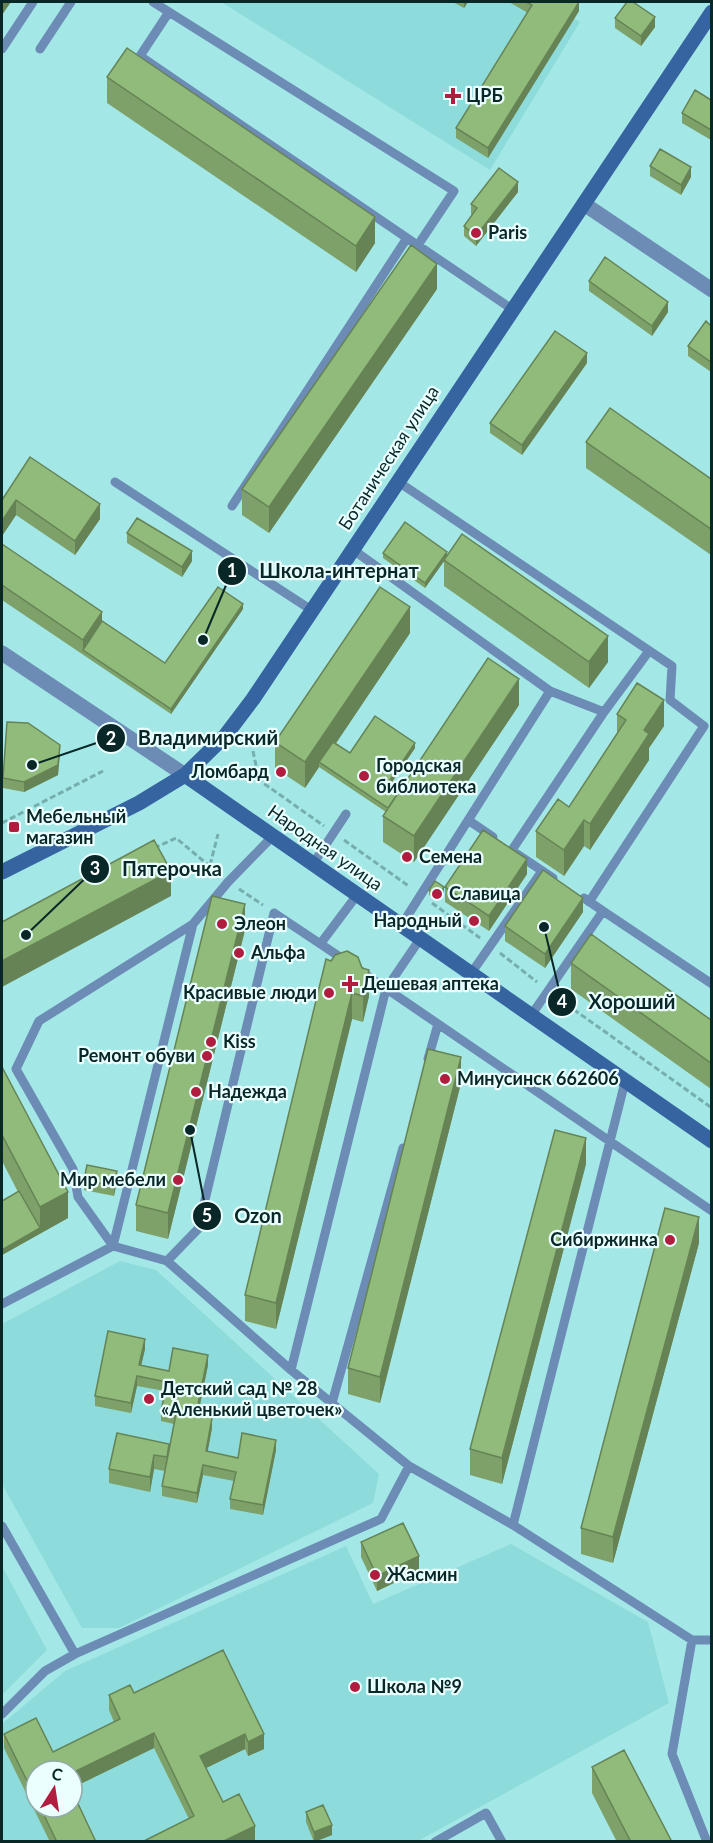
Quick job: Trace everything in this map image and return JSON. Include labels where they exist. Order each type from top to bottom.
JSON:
[{"type":"street","name":"Ботаническая улица","points":[[2,872],[139,803],[185,775],[225,736],[313,610],[711,12]]},
{"type":"street","points":[[584,204],[711,291]]},
{"type":"street","name":"Народная улица","points":[[2,653],[185,775],[711,1141]]},
{"type":"lane","points":[[2,49],[33,2]]},
{"type":"lane","points":[[40,49],[71,2]]},
{"type":"lane","points":[[153,2],[454,191],[418,245]]},
{"type":"lane","points":[[169,12],[140,57],[512,309]]},
{"type":"lane","points":[[232,506],[406,238]]},
{"type":"lane","points":[[115,482],[313,610]]},
{"type":"lane","points":[[397,482],[672,666],[670,700],[704,726],[589,902]]},
{"type":"lane","points":[[352,549],[550,691],[604,712]]},
{"type":"lane","points":[[512,850],[604,712],[649,651]]},
{"type":"lane","points":[[400,926],[550,691]]},
{"type":"lane","points":[[313,864],[346,814]]},
{"type":"lane","points":[[468,820],[561,883]]},
{"type":"lane","points":[[273,836],[228,882],[193,924],[39,1021],[16,1069],[73,1169],[78,1197],[113,1246],[167,1261],[291,1370],[409,1466],[513,1525],[692,1640],[711,1640]]},
{"type":"lane","points":[[470,975],[543,871]]},
{"type":"lane","points":[[570,889],[711,984]]},
{"type":"lane","points":[[321,943],[357,895]]},
{"type":"lane","points":[[530,1017],[603,911]]},
{"type":"lane","points":[[167,1261],[198,1229],[274,913],[711,1211]]},
{"type":"lane","points":[[2,1304],[113,1246],[193,924]]},
{"type":"lane","points":[[291,1370],[386,989],[420,939]]},
{"type":"lane","points":[[425,1070],[438,1024]]},
{"type":"lane","points":[[513,1525],[625,1082]]},
{"type":"lane","points":[[332,1403],[406,1139]]},
{"type":"lane","points":[[2,1714],[45,1671],[75,1654],[381,1519],[409,1466]]},
{"type":"lane","points":[[2,1526],[75,1654]]},
{"type":"lane","points":[[692,1640],[672,1754],[707,1842]]},
{"type":"lane","points":[[435,1842],[486,1813],[502,1842]]},
{"type":"path","points":[[253,751],[259,780],[491,945],[548,992],[711,1108]]},
{"type":"path","points":[[2,823],[103,771]]},
{"type":"path","points":[[210,865],[218,834]]},
{"type":"path","points":[[146,853],[176,838]]},
{"type":"shaded area","name":"ЦРБ","points":[[221,2],[546,2],[580,22],[490,170]]},
{"type":"shaded area","name":"Детский сад № 28 «Аленький цветочек»","points":[[120,1261],[156,1270],[379,1474],[373,1503],[119,1628],[82,1628],[2,1484],[2,1324]]},
{"type":"shaded area","name":"Школа №9","points":[[511,1544],[648,1622],[669,1703],[418,1841],[2,1842],[2,1724],[65,1671],[346,1546],[373,1604]]},
{"type":"shaded area","points":[[2,1566],[47,1650],[2,1695]]},
{"type":"building","points":[[526,2],[579,2],[488,148],[456,128],[532,5]]},
{"type":"building","points":[[627,2],[633,2],[655,17],[641,36],[615,18]]},
{"type":"building","points":[[127,48],[375,217],[356,246],[107,77]]},
{"type":"building","points":[[695,90],[711,100],[711,130],[682,113]]},
{"type":"building","points":[[660,149],[691,167],[681,185],[650,166]]},
{"type":"building","points":[[499,168],[518,182],[476,236],[464,226],[477,208],[471,204]]},
{"type":"building","points":[[411,245],[437,264],[269,507],[242,489]]},
{"type":"building","points":[[605,257],[668,302],[652,326],[589,281]]},
{"type":"building","points":[[706,321],[711,326],[711,362],[688,346]]},
{"type":"building","points":[[555,331],[587,353],[522,445],[490,423]]},
{"type":"building","points":[[610,408],[711,479],[711,529],[586,442]]},
{"type":"building","points":[[30,457],[100,504],[75,541],[16,500],[2,521],[2,500]]},
{"type":"building","points":[[137,518],[192,551],[182,567],[127,533]]},
{"type":"building","points":[[405,522],[447,552],[425,583],[383,553]]},
{"type":"building","points":[[462,534],[608,636],[589,662],[444,560]]},
{"type":"building","points":[[2,544],[102,612],[83,640],[2,585]]},
{"type":"building","points":[[218,587],[243,604],[171,709],[83,650],[102,621],[165,663]]},
{"type":"building","points":[[380,587],[410,607],[305,762],[275,742]]},
{"type":"building","points":[[488,658],[519,679],[414,836],[383,816]]},
{"type":"building","points":[[637,683],[664,700],[644,730],[649,734],[590,824],[584,820],[564,850],[536,831],[558,799],[569,807],[626,720],[617,714]]},
{"type":"building","name":"Городская библиотека","points":[[375,716],[415,743],[390,780],[402,787],[388,808],[319,762],[333,742],[350,753]]},
{"type":"building","points":[[7,722],[28,723],[60,745],[58,765],[24,782],[3,778]]},
{"type":"building","points":[[483,830],[527,859],[489,916],[445,887]]},
{"type":"building","points":[[154,840],[171,871],[2,961],[2,922]]},
{"type":"building","points":[[543,870],[583,898],[545,954],[505,926]]},
{"type":"building","points":[[435,881],[444,887],[438,896],[429,890]]},
{"type":"building","points":[[212,896],[245,904],[168,1213],[136,1205]]},
{"type":"building","points":[[591,934],[711,1020],[711,1063],[571,963]]},
{"type":"building","points":[[347,951],[358,957],[362,968],[369,970],[363,996],[352,993],[276,1303],[245,1295],[326,959],[331,961],[335,955]]},
{"type":"building","points":[[428,1049],[461,1057],[380,1377],[348,1368]]},
{"type":"building","points":[[2,1067],[68,1192],[40,1207],[2,1135]]},
{"type":"building","points":[[555,1130],[586,1138],[502,1458],[470,1449]]},
{"type":"building","points":[[87,1165],[117,1171],[114,1186],[84,1180]]},
{"type":"building","points":[[19,1191],[40,1228],[2,1250],[2,1201]]},
{"type":"building","points":[[665,1208],[699,1217],[613,1537],[581,1528]]},
{"type":"building","points":[[108,1331],[145,1339],[139,1365],[169,1371],[173,1348],[208,1355],[196,1414],[212,1418],[206,1451],[238,1458],[242,1433],[276,1440],[263,1505],[230,1499],[236,1472],[203,1465],[197,1493],[162,1486],[176,1414],[161,1411],[167,1382],[137,1376],[131,1403],[95,1396]]},
{"type":"building","points":[[117,1433],[169,1444],[167,1457],[154,1455],[150,1477],[109,1469]]},
{"type":"building","points":[[403,1523],[419,1556],[377,1576],[361,1542]]},
{"type":"building","points":[[223,1650],[264,1734],[248,1742],[245,1734],[200,1756],[223,1802],[239,1794],[255,1826],[222,1842],[142,1842],[194,1816],[154,1733],[84,1767],[84,1759],[24,1759],[24,1775],[4,1734],[36,1718],[53,1752],[120,1719],[109,1695],[130,1685],[134,1693]]},
{"type":"building","points":[[624,1750],[672,1842],[631,1842],[592,1767]]},
{"type":"building","points":[[323,1805],[332,1825],[314,1832],[306,1812]]},
{"type":"building","points":[[84,1816],[96,1842],[57,1842],[46,1819],[84,1819]]},
{"type":"place","name":"ЦРБ","points":[[453,96]]},
{"type":"place","name":"Paris","points":[[476,233]]},
{"type":"place","name":"Школа-интернат","points":[[203,640]]},
{"type":"place","name":"Владимирский","points":[[32,765]]},
{"type":"place","name":"Ломбард","points":[[281,772]]},
{"type":"place","name":"Городская библиотека","points":[[364,776]]},
{"type":"place","name":"Мебельный магазин","points":[[14,827]]},
{"type":"place","name":"Семена","points":[[407,857]]},
{"type":"place","name":"Славица","points":[[437,894]]},
{"type":"place","name":"Народный","points":[[474,921]]},
{"type":"place","name":"Элеон","points":[[222,924]]},
{"type":"place","name":"Хороший","points":[[544,927]]},
{"type":"place","name":"Пятерочка","points":[[26,935]]},
{"type":"place","name":"Альфа","points":[[239,953]]},
{"type":"place","name":"Дешевая аптека","points":[[350,984]]},
{"type":"place","name":"Красивые люди","points":[[329,993]]},
{"type":"place","name":"Kiss","points":[[211,1042]]},
{"type":"place","name":"Ремонт обуви","points":[[207,1056]]},
{"type":"place","name":"Минусинск 662606","points":[[445,1079]]},
{"type":"place","name":"Надежда","points":[[196,1092]]},
{"type":"place","name":"Ozon","points":[[190,1130]]},
{"type":"place","name":"Мир мебели","points":[[178,1180]]},
{"type":"place","name":"Сибиржинка","points":[[670,1240]]},
{"type":"place","name":"Детский сад № 28 «Аленький цветочек»","points":[[149,1399]]},
{"type":"place","name":"Жасмин","points":[[375,1575]]},
{"type":"place","name":"Школа №9","points":[[355,1687]]}]
